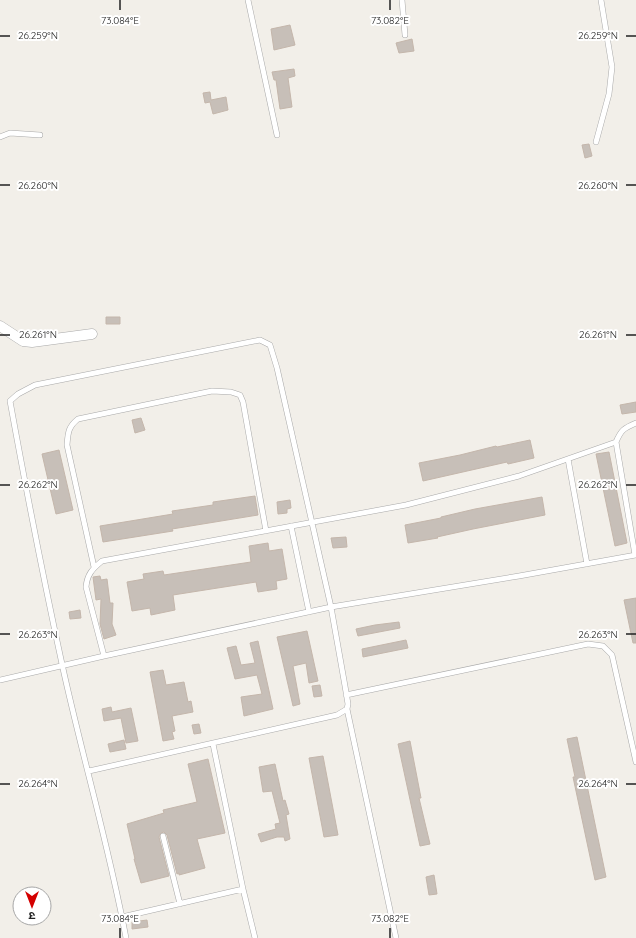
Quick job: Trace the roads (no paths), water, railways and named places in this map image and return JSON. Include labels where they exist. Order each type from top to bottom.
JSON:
[{"type":"street","points":[[0,326],[22,341],[32,342],[92,334]]},
{"type":"lane","points":[[248,0],[277,135]]},
{"type":"lane","points":[[402,0],[405,35]]},
{"type":"lane","points":[[596,142],[609,94],[612,67],[601,0]]},
{"type":"lane","points":[[0,137],[10,133],[40,135]]},
{"type":"lane","points":[[126,938],[89,771],[63,666],[32,521],[10,401],[18,394],[35,385],[260,340],[270,345],[278,368],[331,607],[347,709],[396,938]]},
{"type":"lane","points":[[94,567],[67,445],[68,433],[71,425],[78,419],[212,391],[231,392],[240,395],[243,402],[266,531]]},
{"type":"lane","points":[[0,680],[331,607],[636,555],[616,442],[620,432],[627,426],[636,423]]},
{"type":"lane","points":[[104,656],[86,587],[87,578],[94,567],[102,561],[406,505],[519,476],[616,442]]},
{"type":"lane","points":[[568,459],[588,564]]},
{"type":"lane","points":[[291,526],[309,612]]},
{"type":"lane","points":[[346,695],[588,644],[603,646],[612,655],[636,762]]},
{"type":"lane","points":[[89,771],[337,715],[347,709]]},
{"type":"lane","points":[[213,744],[255,938]]},
{"type":"lane","points":[[163,836],[180,904]]},
{"type":"lane","points":[[122,917],[244,889]]}]
